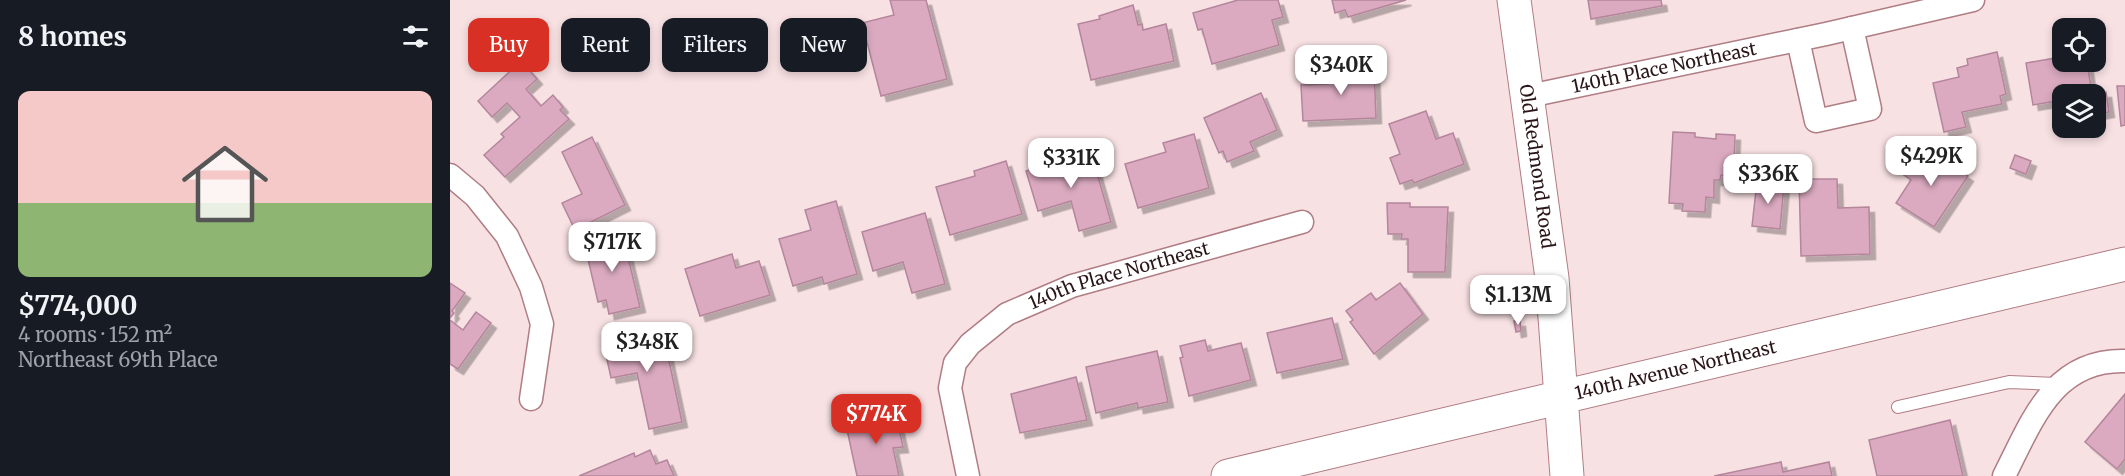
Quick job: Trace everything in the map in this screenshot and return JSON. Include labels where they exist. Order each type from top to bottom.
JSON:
[{"type":"main road","name":"Old Redmond Road","points":[[1514,0],[1529,96],[1552,279],[1567,476]]},
{"type":"main road","name":"140th Avenue Northeast","points":[[1228,476],[2125,264]]},
{"type":"street","name":"140th Place Northeast","points":[[1529,96],[1798,40],[1973,0]]},
{"type":"street","points":[[1798,40],[1816,121],[1870,109],[1852,28]]},
{"type":"street","points":[[450,175],[475,196],[507,236],[531,287],[542,324],[531,399]]},
{"type":"street","name":"140th Place Northeast","points":[[968,476],[950,388],[955,363],[970,344],[1007,314],[1072,286],[1302,222]]},
{"type":"street","points":[[2004,476],[2029,426],[2057,384],[2082,368],[2106,361],[2125,362]]},
{"type":"lane","points":[[1898,407],[2009,381],[2057,384]]},
{"type":"building","points":[[890,0],[926,0],[947,79],[881,96],[867,42],[867,22],[894,15]]},
{"type":"building","points":[[1238,0],[1278,0],[1283,17],[1272,20],[1279,45],[1212,64],[1202,29],[1198,30],[1193,13]]},
{"type":"building","points":[[1332,0],[1406,0],[1348,17],[1345,10],[1335,13]]},
{"type":"building","points":[[1588,0],[1661,0],[1662,6],[1591,19]]},
{"type":"building","points":[[1133,5],[1138,25],[1142,24],[1143,30],[1166,24],[1174,61],[1091,80],[1078,24],[1100,19],[1099,16]]},
{"type":"building","points":[[1997,52],[2006,94],[2000,96],[2002,104],[1962,112],[1966,127],[1944,132],[1933,83],[1959,77],[1957,68],[1968,65],[1967,59]]},
{"type":"building","points":[[2052,59],[2052,72],[2089,72],[2090,84],[2052,84],[2052,102],[2033,105],[2026,63]]},
{"type":"building","points":[[1374,68],[1376,118],[1303,121],[1301,85],[1328,84],[1328,70]]},
{"type":"building","points":[[509,72],[531,72],[537,79],[526,89],[541,106],[553,95],[563,107],[560,110],[569,119],[505,177],[484,155],[504,137],[501,134],[520,117],[507,103],[492,117],[478,101]]},
{"type":"building","points":[[2117,86],[2125,86],[2125,125],[2121,126]]},
{"type":"building","points":[[2106,92],[2109,112],[2106,112]]},
{"type":"building","points":[[1261,93],[1277,130],[1250,142],[1254,151],[1227,162],[1223,151],[1219,153],[1204,118]]},
{"type":"building","points":[[1426,111],[1436,139],[1453,133],[1464,164],[1414,183],[1412,180],[1400,184],[1390,158],[1400,154],[1389,124]]},
{"type":"building","points":[[1673,132],[1695,133],[1695,137],[1716,139],[1716,134],[1735,135],[1734,161],[1729,161],[1728,176],[1721,175],[1720,180],[1714,180],[1714,198],[1706,197],[1705,212],[1682,211],[1683,204],[1669,203]]},
{"type":"building","points":[[1194,134],[1209,188],[1138,208],[1125,164],[1166,152],[1163,143]]},
{"type":"building","points":[[592,137],[625,205],[575,230],[562,203],[582,194],[562,152]]},
{"type":"building","points":[[1923,146],[1968,176],[1934,227],[1896,203],[1911,180],[1904,175]]},
{"type":"building","points":[[1091,152],[1111,222],[1079,231],[1071,201],[1038,211],[1026,171]]},
{"type":"building","points":[[2015,155],[2031,161],[2026,174],[2010,168]]},
{"type":"building","points":[[1006,161],[1022,214],[950,235],[936,187],[975,176],[974,171]]},
{"type":"building","points":[[1799,179],[1837,179],[1838,208],[1869,207],[1870,254],[1801,256]]},
{"type":"building","points":[[1757,181],[1784,184],[1780,229],[1752,226]]},
{"type":"building","points":[[836,201],[857,274],[824,284],[822,277],[793,286],[779,239],[811,230],[805,210]]},
{"type":"building","points":[[1387,203],[1410,203],[1410,207],[1448,207],[1445,272],[1408,272],[1408,239],[1401,239],[1402,234],[1388,234]]},
{"type":"building","points":[[925,213],[945,284],[912,293],[903,262],[873,271],[862,232]]},
{"type":"building","points":[[622,232],[640,307],[609,314],[606,300],[598,302],[584,242]]},
{"type":"building","points":[[732,254],[736,268],[759,261],[770,295],[700,316],[685,269]]},
{"type":"building","points":[[450,283],[465,293],[452,311],[454,313],[450,318]]},
{"type":"building","points":[[1400,283],[1423,314],[1374,354],[1350,322],[1353,320],[1346,311],[1371,293],[1376,300]]},
{"type":"building","points":[[476,312],[491,323],[458,369],[450,364],[450,320],[463,330]]},
{"type":"building","points":[[1332,318],[1343,359],[1277,373],[1267,333]]},
{"type":"building","points":[[1514,321],[1520,321],[1521,331],[1516,332]]},
{"type":"building","points":[[662,328],[682,422],[649,429],[637,373],[611,378],[603,341]]},
{"type":"building","points":[[1205,340],[1208,351],[1241,343],[1251,380],[1189,396],[1180,358],[1183,357],[1180,346]]},
{"type":"building","points":[[1157,351],[1168,402],[1138,408],[1137,403],[1096,413],[1086,367]]},
{"type":"building","points":[[1076,377],[1087,420],[1020,433],[1011,394]]},
{"type":"building","points":[[2125,394],[2125,459],[2117,469],[2085,442]]},
{"type":"building","points":[[895,410],[903,447],[893,448],[899,476],[857,476],[846,425],[877,419],[876,414]]},
{"type":"building","points":[[1950,420],[1963,476],[1877,476],[1869,440]]},
{"type":"building","points":[[650,450],[656,464],[667,460],[674,476],[579,476],[634,453],[635,457]]},
{"type":"building","points":[[1781,462],[1783,472],[1829,462],[1832,476],[1714,476]]}]
